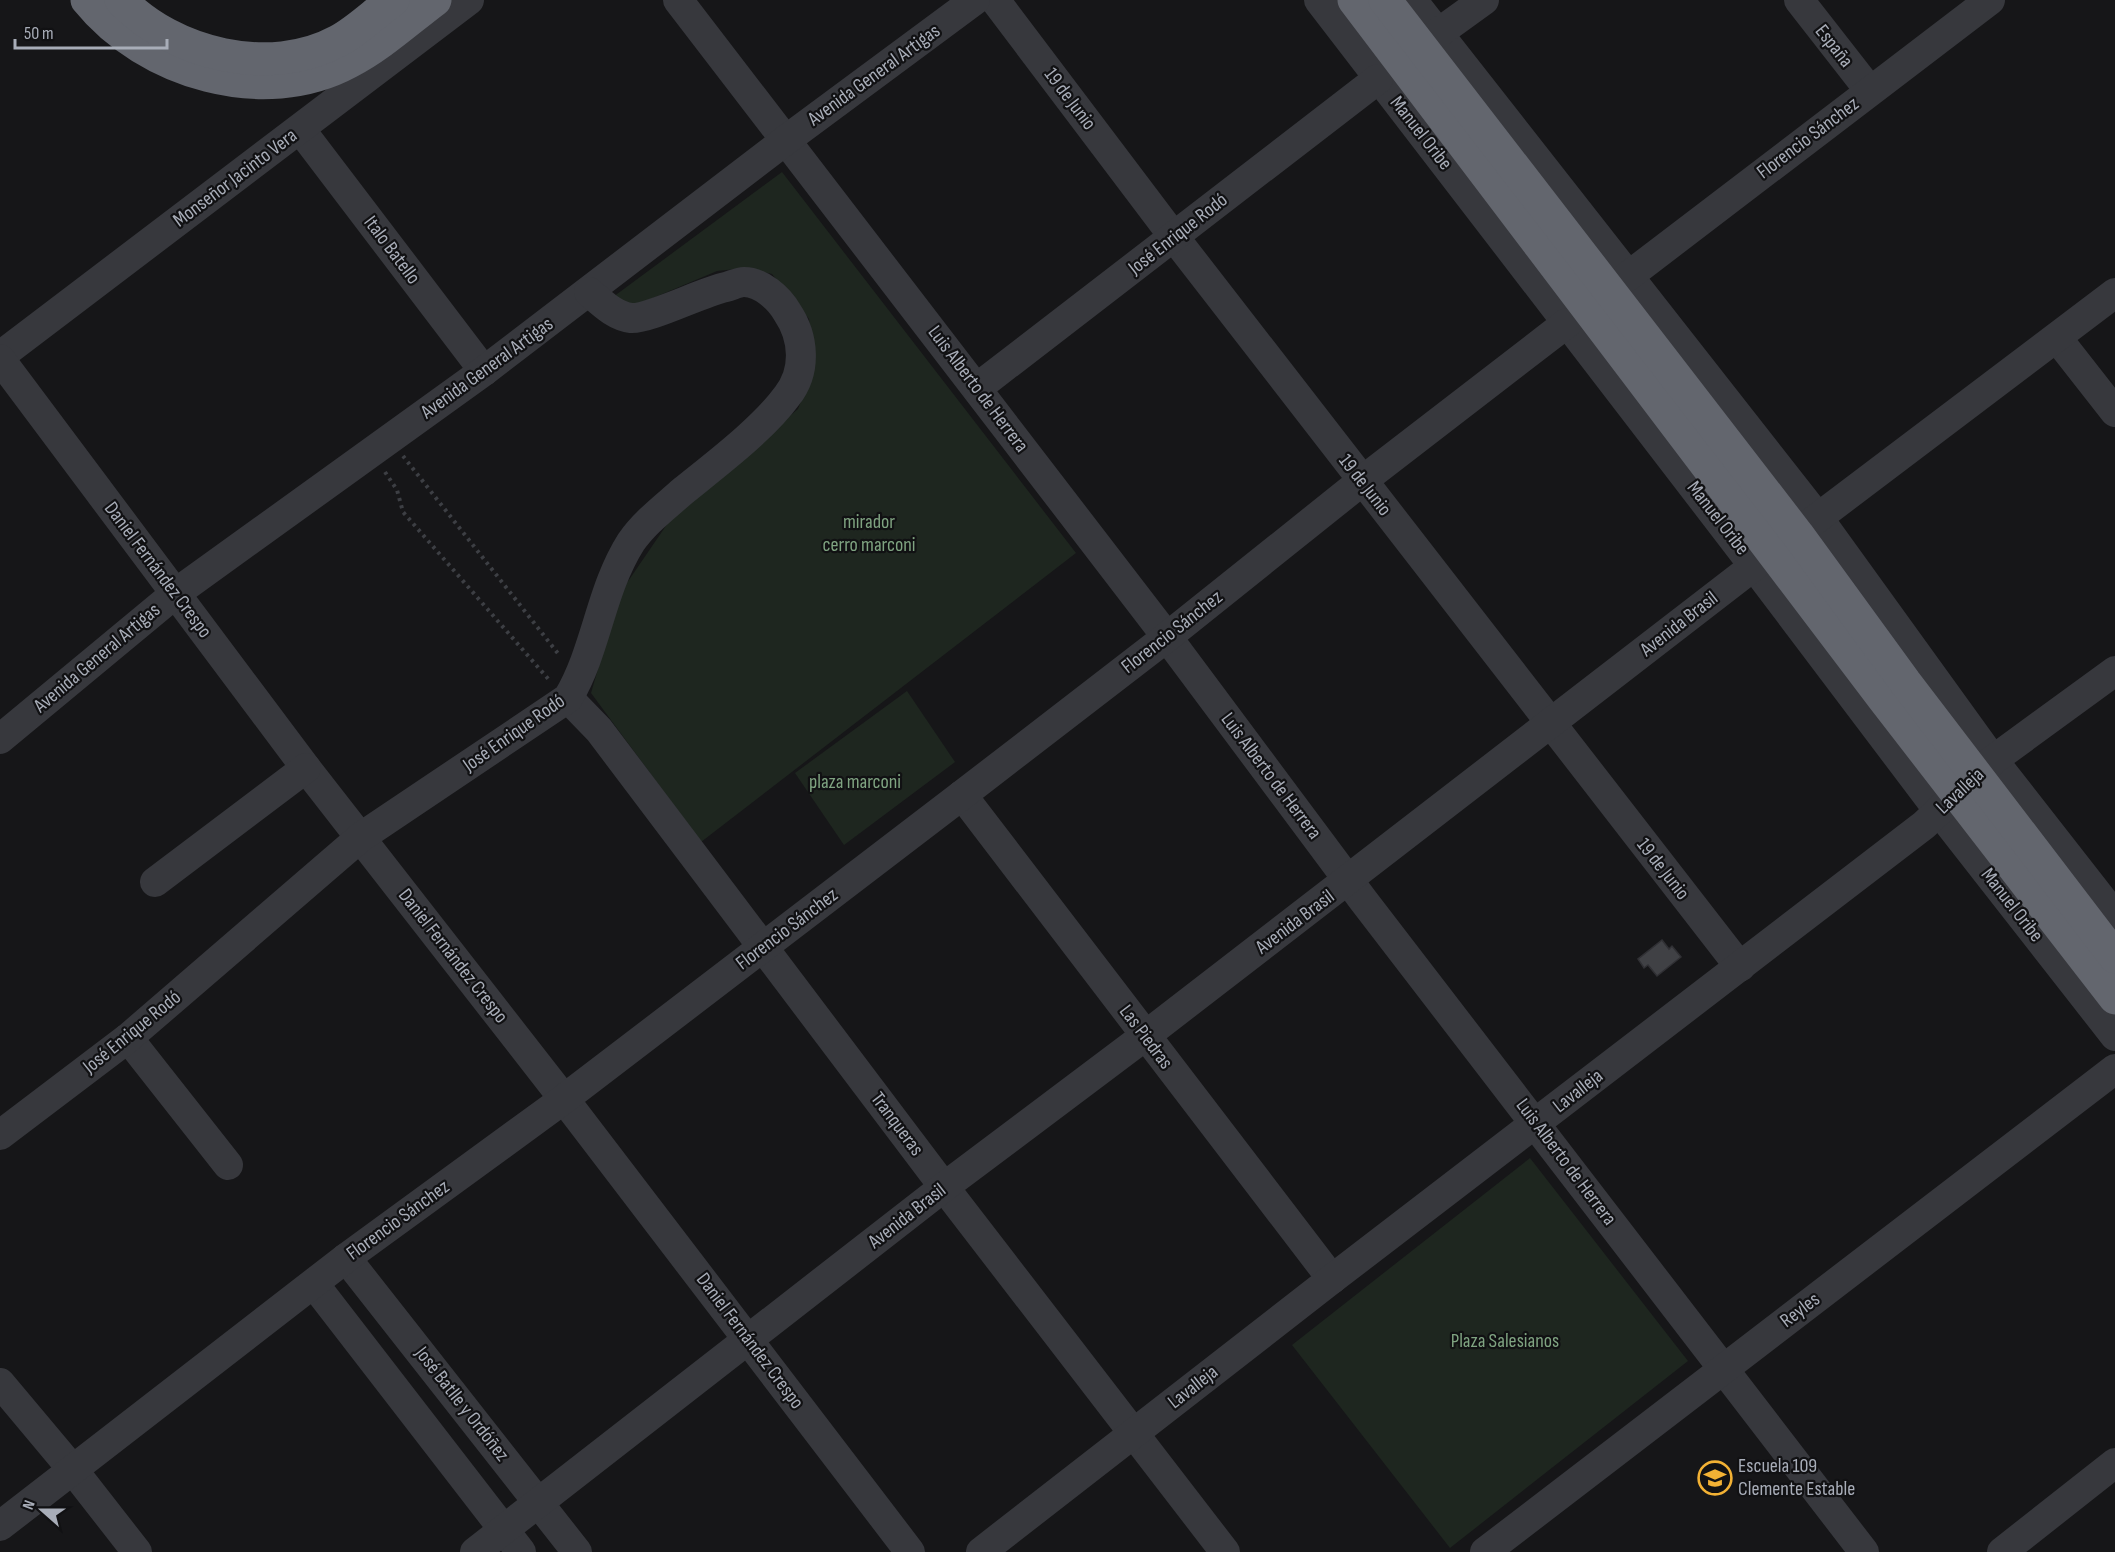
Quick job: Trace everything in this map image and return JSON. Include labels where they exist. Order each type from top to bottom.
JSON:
[{"type":"highway","points":[[87,0],[123,35],[175,65],[236,80],[277,82],[317,75],[348,63],[435,0]]},
{"type":"highway","points":[[121,0],[136,16],[186,44],[213,52],[256,59],[304,54],[338,41],[393,0]]},
{"type":"highway","name":"Manuel Oribe","points":[[1354,0],[1786,543]]},
{"type":"highway","name":"Manuel Oribe","points":[[1385,0],[1894,690],[1967,785],[2115,998]]},
{"type":"highway","name":"Manuel Oribe","points":[[1967,785],[2115,957]]},
{"type":"street","name":"Monseñor Jacinto Vera","points":[[0,357],[469,0]]},
{"type":"street","name":"Luis Alberto de Herrera","points":[[678,0],[977,388],[1348,880],[1864,1552]]},
{"type":"street","name":"Avenida General Artigas","points":[[0,739],[176,593],[484,371],[786,140],[975,0]]},
{"type":"street","name":"19 de Junio","points":[[995,0],[1174,237],[1740,967]]},
{"type":"street","name":"Manuel Oribe","points":[[1319,0],[1567,323],[1786,543],[1967,785],[2115,1036]]},
{"type":"street","points":[[1412,0],[1627,277],[1786,543],[1967,785],[2112,906]]},
{"type":"street","points":[[1437,33],[1484,0]]},
{"type":"street","name":"España","points":[[1799,0],[1870,91]]},
{"type":"street","name":"Florencio Sánchez","points":[[1627,277],[1990,0]]},
{"type":"street","name":"José Enrique Rodó","points":[[977,388],[1378,78]]},
{"type":"street","name":"Italo Batello","points":[[300,129],[484,371]]},
{"type":"street","name":"José Enrique Rodó","points":[[0,1136],[128,1038],[361,837],[574,688],[603,599],[616,569],[633,540],[657,512],[759,425],[788,396],[797,378],[802,352],[798,328],[774,296],[757,285],[743,282],[712,290],[649,315],[632,318],[616,313],[589,292]]},
{"type":"street","name":"Avenida Brasil","points":[[475,1552],[513,1541],[540,1502],[944,1187],[1145,1036],[2115,293]]},
{"type":"street","name":"Florencio Sánchez","points":[[0,1526],[346,1258],[564,1099],[962,795],[1567,323]]},
{"type":"street","points":[[2057,338],[2115,412]]},
{"type":"street","name":"Daniel Fernández Crespo","points":[[0,357],[306,768],[564,1099],[910,1552]]},
{"type":"street","name":"Lavalleja","points":[[981,1552],[1332,1279],[1740,967],[1967,785],[2115,671]]},
{"type":"street","name":"Tranqueras","points":[[574,688],[599,730],[944,1187],[1225,1552]]},
{"type":"street","points":[[155,882],[306,768]]},
{"type":"street","name":"Las Piedras","points":[[962,795],[1332,1279]]},
{"type":"street","points":[[128,1038],[228,1166]]},
{"type":"street","name":"Reyles","points":[[1485,1552],[2115,1069]]},
{"type":"street","name":"José Batlle y Ordóñez","points":[[346,1258],[577,1552]]},
{"type":"street","points":[[314,1284],[513,1541]]},
{"type":"street","points":[[0,1383],[74,1470],[136,1552]]},
{"type":"street","points":[[2002,1552],[2115,1463]]},
{"type":"path","points":[[382,446],[574,688]]},
{"type":"path","points":[[382,446],[403,512],[539,671],[574,688]]},
{"type":"green space","name":"mirador cerro marconi","points":[[782,172],[1076,553],[701,842],[591,693],[620,593],[672,517],[798,409],[813,371],[809,319],[772,274],[745,268],[717,271],[634,306],[613,297]]},
{"type":"green space","name":"plaza marconi","points":[[907,691],[955,762],[844,845],[795,773]]},
{"type":"green space","name":"Plaza Salesianos","points":[[1530,1158],[1688,1361],[1450,1548],[1292,1345]]},
{"type":"building","points":[[1662,940],[1669,949],[1672,946],[1681,957],[1657,976],[1648,965],[1644,968],[1638,959]]},
{"type":"place","name":"Escuela 109 Clemente Estable","points":[[1715,1478]]}]
